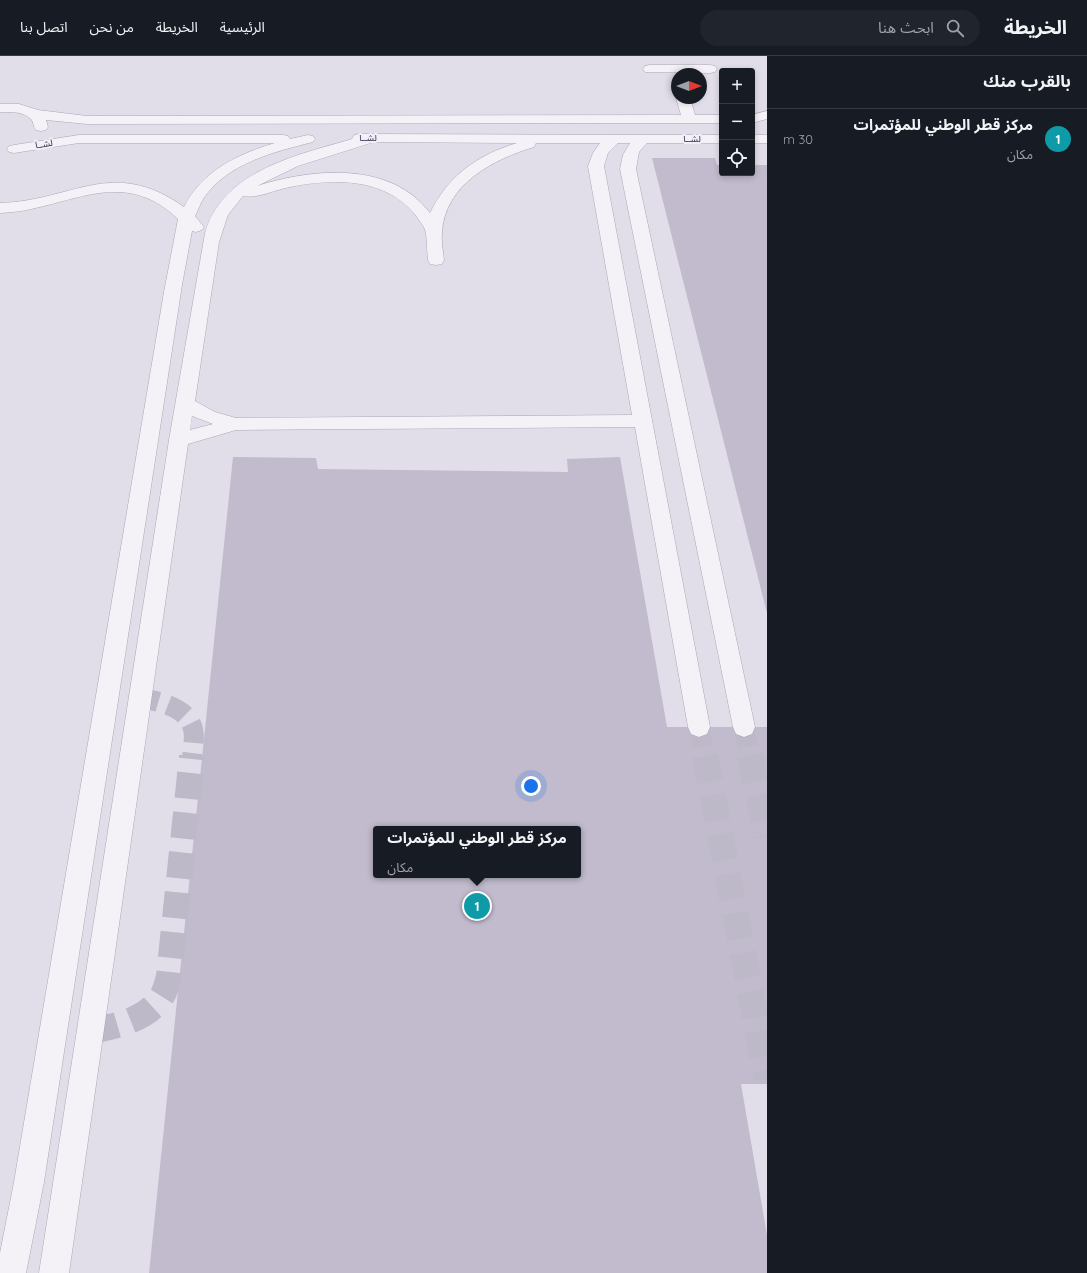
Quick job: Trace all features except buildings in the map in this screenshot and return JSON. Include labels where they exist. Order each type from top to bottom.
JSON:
[{"type":"street","points":[[650,69],[671,73]]},
{"type":"street","points":[[0,97],[18,108]]},
{"type":"street","points":[[685,104],[689,119]]},
{"type":"street","points":[[0,108],[18,108]]},
{"type":"street","name":"لشــا","points":[[18,108],[35,114],[88,120],[719,119]]},
{"type":"street","points":[[4,151],[34,139],[42,126],[40,120],[35,114]]},
{"type":"street","points":[[755,118],[767,115]]},
{"type":"street","points":[[755,119],[767,120]]},
{"type":"street","points":[[54,1273],[92,1031],[138,705],[178,440],[215,224],[225,205],[255,180],[290,164],[373,138]]},
{"type":"street","name":"لشــا","points":[[4,151],[66,140],[96,139],[373,138],[550,140],[615,138],[719,138]]},
{"type":"street","points":[[615,138],[599,154],[596,166],[699,727]]},
{"type":"street","points":[[643,138],[630,154],[628,169],[744,727]]},
{"type":"street","points":[[12,1273],[29,1182],[168,315],[187,217],[196,197],[209,180],[226,169],[267,150],[308,139]]},
{"type":"street","points":[[755,139],[767,139]]},
{"type":"street","points":[[436,260],[434,230],[438,212],[447,195],[461,179],[492,158],[524,146],[550,140]]},
{"type":"street","points":[[225,205],[251,193],[285,183],[326,178],[355,178],[381,184],[403,195],[412,202],[434,230]]},
{"type":"street","points":[[0,208],[23,207],[101,187],[120,186],[137,188],[155,194],[187,217],[211,242]]},
{"type":"street","points":[[184,403],[208,416],[236,424]]},
{"type":"street","points":[[178,440],[236,424],[643,421]]},
{"type":"tunnel","points":[[139,697],[171,706],[185,715],[190,721],[194,732],[192,757]]},
{"type":"tunnel","points":[[699,727],[705,757]]},
{"type":"tunnel","points":[[744,727],[750,757]]},
{"type":"tunnel","points":[[92,1031],[122,1024],[140,1016],[156,1004],[165,989],[169,976],[192,756]]},
{"type":"tunnel","points":[[705,756],[767,1079]]},
{"type":"tunnel","points":[[750,756],[767,836]]},
{"type":"place","name":"مركز قطر الوطني للمؤتمرات","points":[[477,906]]}]
